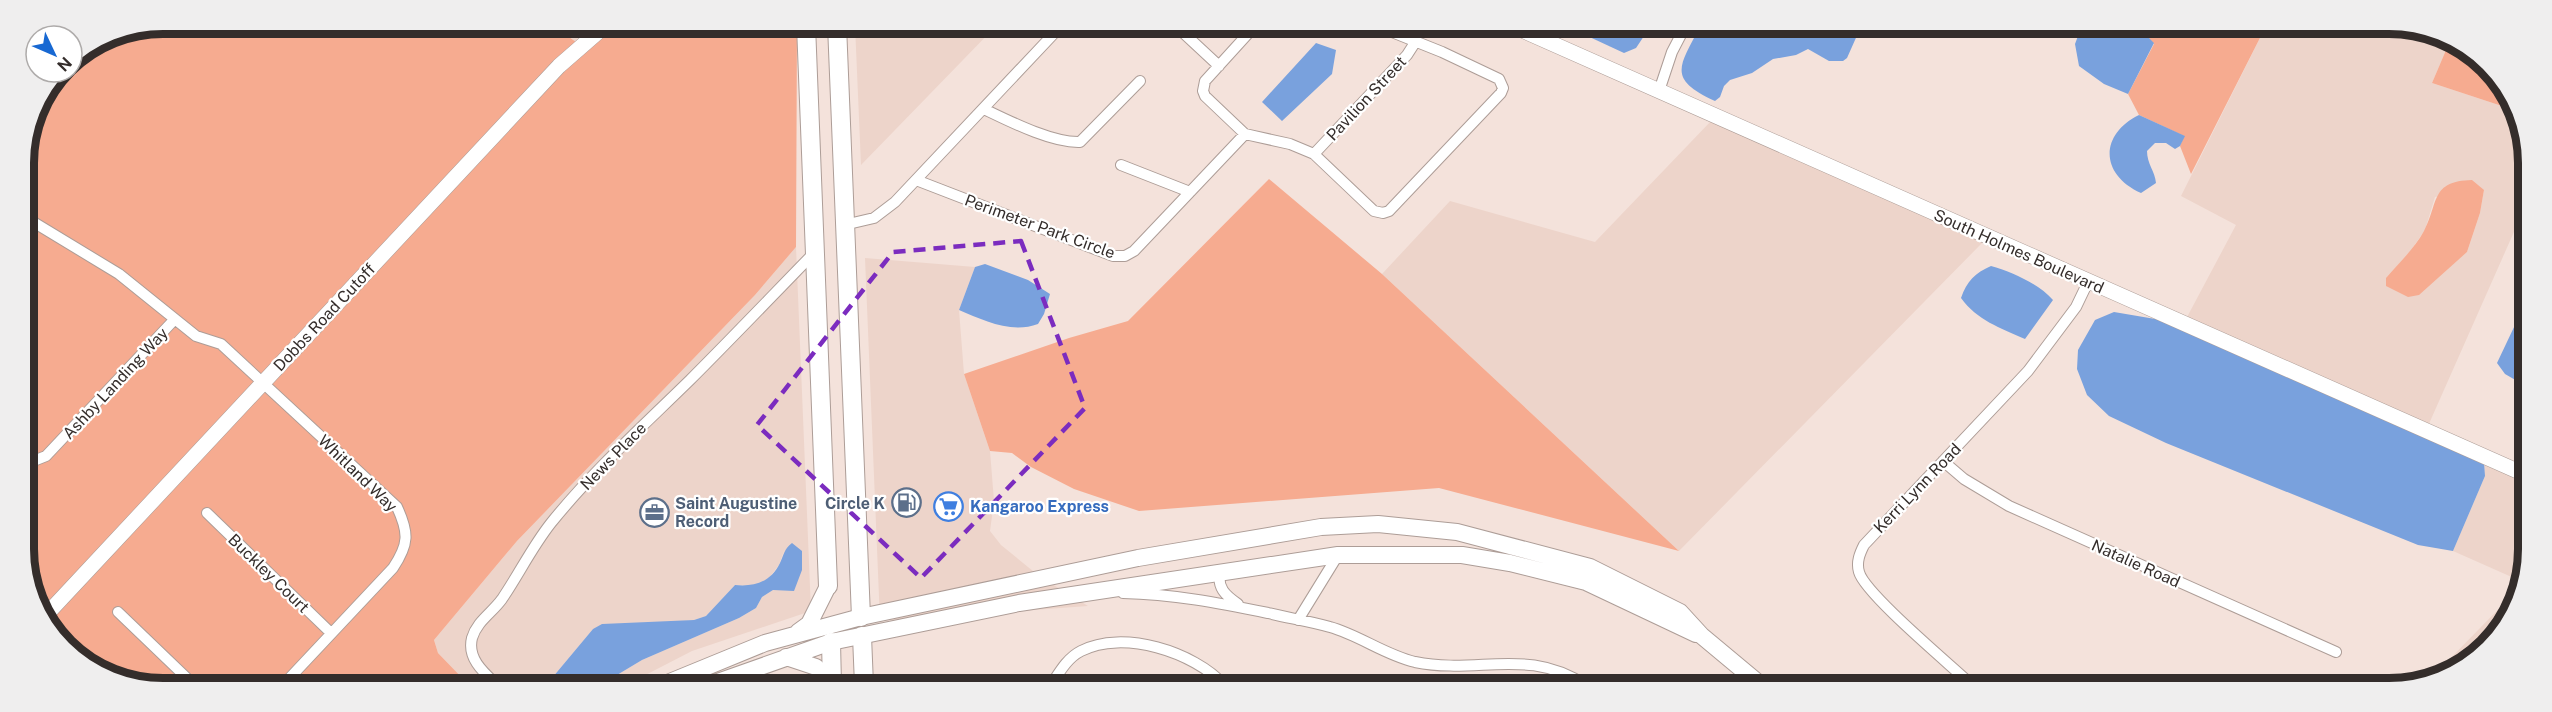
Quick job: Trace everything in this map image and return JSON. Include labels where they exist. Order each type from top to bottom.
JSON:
[{"type":"highway","points":[[806,34],[828,586]]},
{"type":"highway","points":[[836,34],[861,617]]},
{"type":"highway","points":[[831,634],[832,678]]},
{"type":"highway","points":[[862,636],[864,678]]},
{"type":"main road","name":"Dobbs Road Cutoff","points":[[51,610],[559,66],[596,34]]},
{"type":"main road","name":"South Holmes Boulevard","points":[[1531,34],[2518,471]]},
{"type":"main road","points":[[729,678],[786,657],[861,617],[1138,558],[1321,527],[1378,524],[1457,532],[1590,567],[1680,612],[1702,636],[1751,677]]},
{"type":"main road","points":[[1338,555],[1348,540],[1349,533],[1345,526]]},
{"type":"main road","points":[[680,678],[734,655],[796,634],[862,636],[1019,603],[1338,555],[1462,555],[1510,563],[1586,582],[1702,636]]},
{"type":"main road","points":[[828,586],[831,634]]},
{"type":"main road","points":[[796,634],[809,624],[828,586]]},
{"type":"main road","points":[[861,617],[862,636]]},
{"type":"main road","points":[[786,657],[816,667],[826,678]]},
{"type":"street","points":[[844,225],[859,223],[882,213],[1054,34]]},
{"type":"street","points":[[1185,34],[1219,66]]},
{"type":"street","points":[[1248,34],[1205,81],[1203,91],[1205,96],[1245,134],[1290,144],[1314,154],[1374,211],[1383,213],[1389,211],[1501,93],[1503,88],[1499,79],[1396,34]]},
{"type":"street","points":[[1659,91],[1672,52],[1681,34]]},
{"type":"street","name":"Pavilion Street","points":[[1314,154],[1407,55],[1416,41]]},
{"type":"street","points":[[984,109],[1069,142],[1080,142],[1140,81]]},
{"type":"street","name":"Perimeter Park Circle","points":[[916,180],[1113,256],[1125,255],[1134,251],[1245,134]]},
{"type":"street","points":[[1121,165],[1190,192]]},
{"type":"street","name":"Ashby Landing Way","points":[[35,223],[119,274],[196,336],[221,344],[262,383]]},
{"type":"street","name":"News Place","points":[[490,678],[476,663],[471,646],[472,638],[480,621],[500,602],[531,550],[568,503],[623,444],[713,357],[814,253]]},
{"type":"street","name":"Kerri Lynn Road","points":[[1963,677],[1871,591],[1858,571],[1859,555],[1864,545],[2028,372],[2076,307],[2088,282]]},
{"type":"street","name":"Ashby Landing Way","points":[[34,461],[46,456],[174,320]]},
{"type":"street","name":"Whitland Way","points":[[262,383],[397,507],[405,524],[406,539],[403,552],[393,568],[290,678]]},
{"type":"street","name":"Natalie Road","points":[[1943,461],[1965,479],[2009,506],[2336,652]]},
{"type":"street","name":"Buckley Court","points":[[207,513],[332,633]]},
{"type":"street","points":[[1298,620],[1338,555]]},
{"type":"street","points":[[1220,571],[1219,580],[1226,596],[1246,609]]},
{"type":"street","points":[[1084,592],[1195,598],[1331,627],[1412,661],[1441,666],[1527,663],[1556,669],[1574,677]]},
{"type":"street","points":[[118,612],[187,678]]},
{"type":"street","points":[[1056,678],[1066,663],[1082,650],[1092,646],[1132,643],[1165,649],[1189,659],[1202,666],[1215,678]]},
{"type":"highlighted area","points":[[1021,241],[1085,408],[921,578],[757,425],[893,252]]},
{"type":"shaded area","points":[[163,34],[565,34],[576,42],[47,604],[37,574],[34,549],[35,155],[41,122],[62,84],[84,84],[84,62],[114,44],[138,37]]},
{"type":"shaded area","points":[[565,34],[586,34],[576,42]]},
{"type":"shaded area","points":[[605,34],[797,34],[796,247],[755,295],[517,541],[434,640],[438,653],[462,678],[163,678],[122,671],[85,651],[72,640],[53,615],[563,70]]},
{"type":"shaded area","points":[[855,34],[988,34],[861,165]]},
{"type":"shaded area","points":[[2145,34],[2262,34],[2191,174],[2180,146],[2184,136],[2139,115],[2128,94],[2154,44]]},
{"type":"shaded area","points":[[2262,34],[2389,34],[2430,41],[2447,49],[2432,83],[2504,107],[2511,122],[2518,163],[2518,223],[2428,426],[2186,319],[2236,225],[2181,196]],"holes":[[[2484,190],[2480,213],[2467,252],[2449,267],[2386,278],[2409,253],[2425,230],[2435,197]]]},
{"type":"shaded area","points":[[2447,49],[2480,72],[2504,107],[2432,83]]},
{"type":"shaded area","points":[[1712,120],[1984,241],[1679,551],[1382,274],[1450,201],[1595,242]]},
{"type":"shaded area","points":[[1269,179],[1382,274],[1679,551],[1439,488],[1139,511],[1074,489],[1031,467],[1012,453],[990,451],[964,374],[1069,338],[1128,321]]},
{"type":"shaded area","points":[[2472,180],[2484,190],[2480,213],[2467,252],[2419,295],[2408,297],[2386,286],[2386,278],[2420,238],[2442,189],[2458,181]]},
{"type":"shaded area","points":[[796,247],[811,611],[692,651],[640,678],[612,678],[642,660],[739,618],[756,608],[762,597],[773,590],[785,548],[779,565],[769,578],[760,584],[735,585],[706,616],[694,620],[593,629],[552,678],[462,678],[438,653],[434,640],[517,541],[755,295]]},
{"type":"shaded area","points":[[865,258],[975,267],[959,310],[964,374],[990,451],[994,501],[990,531],[1001,545],[1039,576],[1088,606],[880,621]]},
{"type":"shaded area","points":[[2484,462],[2518,476],[2518,549],[2514,578],[2453,551],[2485,476]]},
{"type":"shaded area","points":[[2506,601],[2491,627],[2480,640],[2444,665]]},
{"type":"shaded area","points":[[1087,674],[1095,678],[1079,678]]},
{"type":"water","points":[[1583,34],[1645,34],[1636,48],[1624,53]]},
{"type":"water","points":[[1696,34],[1858,34],[1847,58],[1843,61],[1829,61],[1808,49],[1796,55],[1773,59],[1752,73],[1730,80],[1715,101],[1690,86],[1684,79],[1682,71],[1686,53]]},
{"type":"water","points":[[2079,34],[2145,34],[2154,43],[2128,94],[2104,84],[2079,66],[2075,44]]},
{"type":"water","points":[[1316,43],[1336,50],[1332,74],[1282,121],[1262,102]]},
{"type":"water","points":[[2139,115],[2185,136],[2180,146],[2175,149],[2166,143],[2155,143],[2147,151],[2156,183],[2141,193],[2127,185],[2117,175],[2110,154],[2111,143],[2117,133],[2126,123]]},
{"type":"water","points":[[985,264],[1028,280],[1050,294],[1044,314],[1038,324],[1028,327],[1007,327],[959,310],[975,267]]},
{"type":"water","points":[[1991,266],[2025,279],[2053,300],[2025,339],[1982,318],[1961,298],[1972,278]]},
{"type":"water","points":[[2114,312],[2167,321],[2484,462],[2485,476],[2453,551],[2418,545],[2166,443],[2109,416],[2087,395],[2077,369],[2078,350],[2095,320]]},
{"type":"water","points":[[2515,325],[2518,325],[2518,382],[2505,374],[2497,363]]},
{"type":"water","points":[[792,543],[802,551],[802,570],[794,591],[773,590],[762,597],[756,608],[739,618],[642,660],[612,678],[552,678],[593,629],[602,624],[694,620],[706,616],[735,585],[755,584],[772,575]]},
{"type":"place","name":"Circle K","points":[[906,503]]},
{"type":"place","name":"Kangaroo Express","points":[[949,506]]},
{"type":"place","name":"Saint Augustine Record","points":[[654,512]]}]
